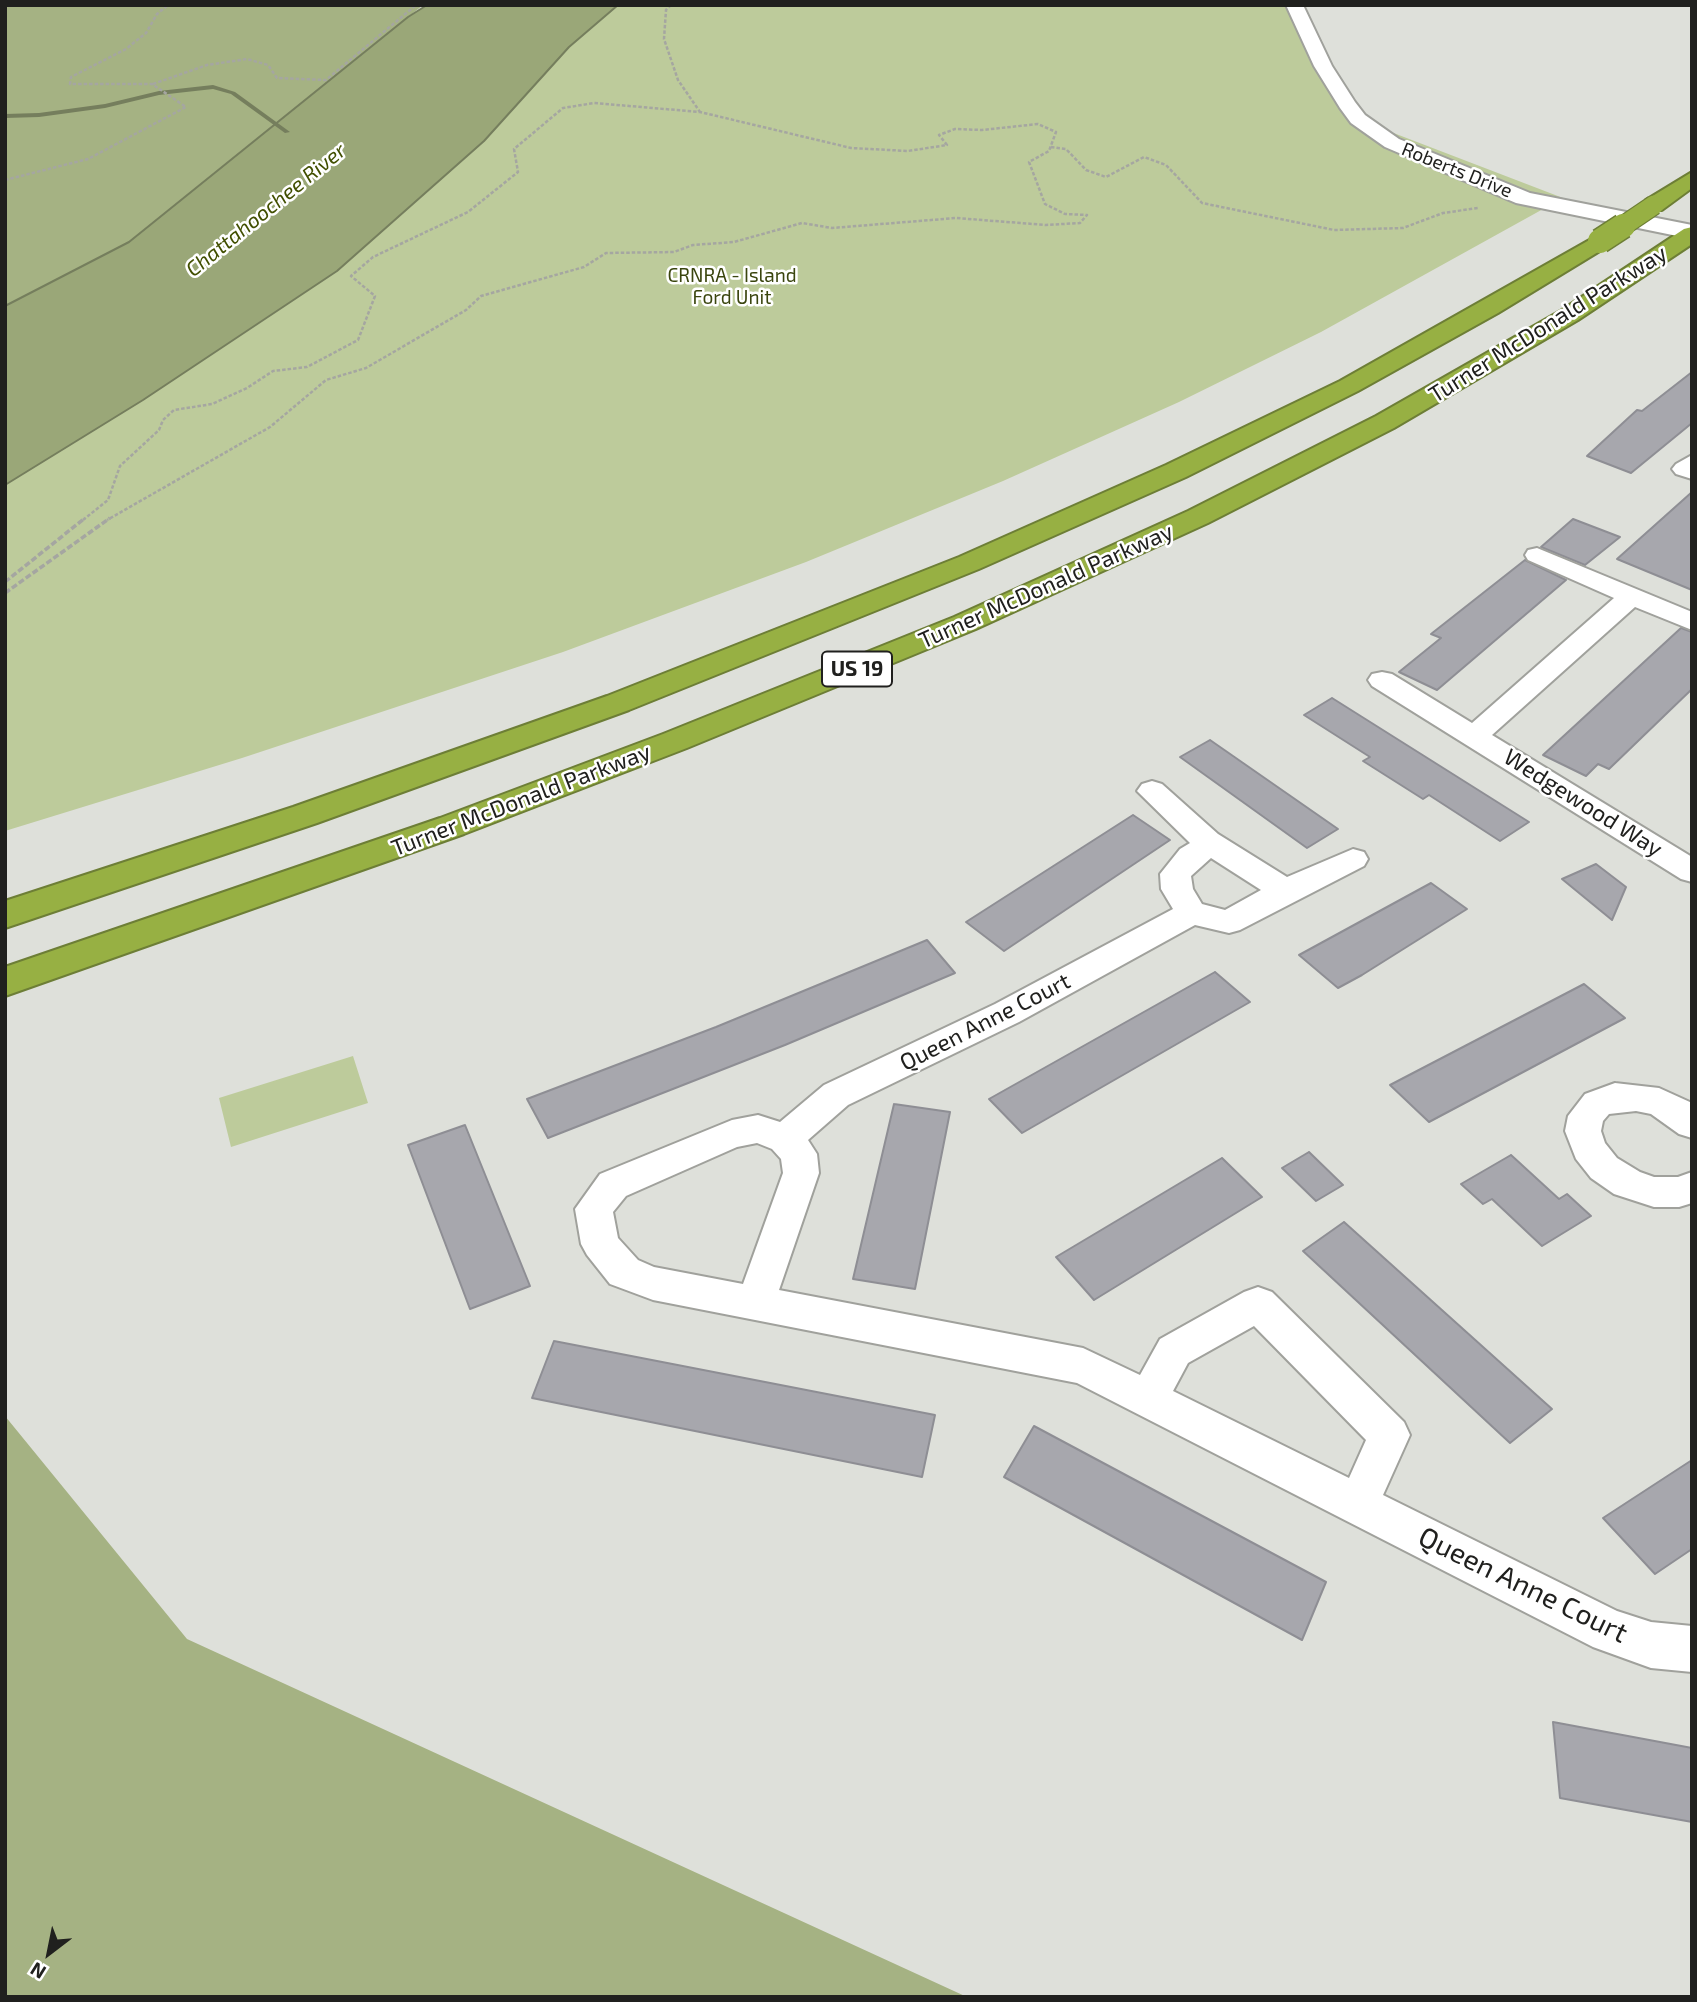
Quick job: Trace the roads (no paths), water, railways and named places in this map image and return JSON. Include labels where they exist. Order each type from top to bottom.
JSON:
[{"type":"highway","name":"Turner McDonald Parkway","points":[[5,915],[318,811],[582,716],[957,568],[1176,471],[1339,391],[1490,308],[1600,241],[1692,178]]},
{"type":"highway","name":"Turner McDonald Parkway","points":[[5,982],[452,827],[687,737],[965,623],[1198,517],[1385,422],[1548,328],[1692,233]]},
{"type":"street","name":"Roberts Drive","points":[[1294,5],[1323,66],[1358,119],[1392,143],[1505,190],[1587,212],[1692,233]]},
{"type":"street","points":[[1692,462],[1684,470],[1692,472]]},
{"type":"street","points":[[1537,555],[1692,622]]},
{"type":"street","name":"Wedgewood Way","points":[[1474,736],[1630,597]]},
{"type":"street","name":"Wedgewood Way","points":[[1382,680],[1692,871]]},
{"type":"street","points":[[1152,792],[1211,844],[1285,891]]},
{"type":"street","points":[[1211,844],[1191,856],[1175,874],[1177,889],[1191,913],[1229,922],[1285,891],[1353,859]]},
{"type":"street","name":"Queen Anne Court","points":[[1191,913],[1007,1013],[836,1095],[785,1139],[758,1129],[732,1134],[613,1185],[594,1209],[600,1244],[624,1272],[653,1283],[1083,1366],[1609,1631],[1651,1645],[1692,1649]]},
{"type":"street","points":[[1688,1115],[1659,1102],[1636,1097],[1615,1097],[1597,1104],[1586,1116],[1583,1131],[1589,1149],[1604,1168],[1627,1183],[1654,1192],[1679,1192],[1692,1187]]},
{"type":"street","points":[[756,1302],[801,1173],[799,1154],[785,1139]]},
{"type":"street","points":[[1148,1399],[1174,1351],[1258,1304],[1389,1435],[1358,1505]]},
{"type":"water","name":"Chattahoochee River","points":[[427,5],[618,5],[569,47],[484,141],[337,271],[143,400],[5,485],[5,306],[129,242],[408,17]]},
{"type":"waterway","points":[[5,116],[39,115],[105,106],[159,93],[213,87],[233,93],[287,132]]},
{"type":"park label","name":"CRNRA - Island Ford Unit","points":[[732,287]]}]
